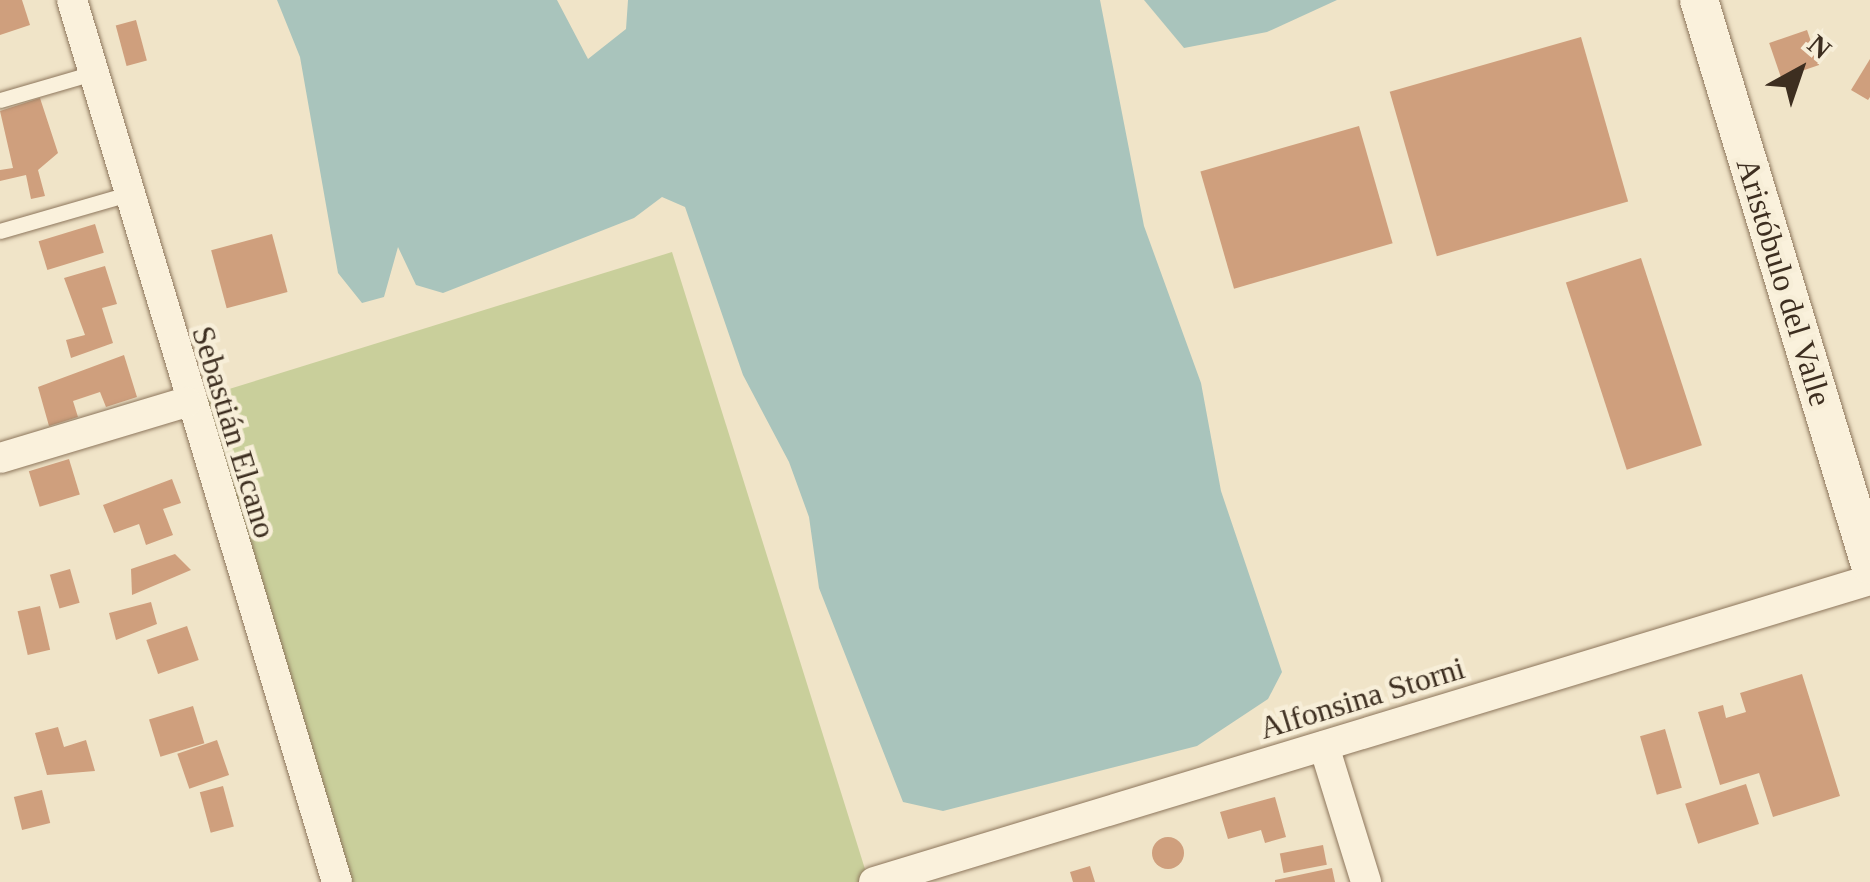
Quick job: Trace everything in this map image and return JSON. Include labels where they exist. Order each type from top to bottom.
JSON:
[{"type":"street","name":"Sebastián Elcano","points":[[72,0],[188,402],[337,882]]},
{"type":"street","name":"Aristóbulo del Valle","points":[[1699,0],[1870,565]]},
{"type":"street","points":[[0,458],[188,402]]},
{"type":"street","name":"Alfonsina Storni","points":[[874,882],[1870,580]]},
{"type":"street","points":[[1324,746],[1366,882]]},
{"type":"lane","points":[[0,100],[93,73]]},
{"type":"lane","points":[[0,230],[128,194]]},
{"type":"green space","points":[[672,252],[869,882],[337,882],[187,402]]},
{"type":"water","points":[[277,0],[557,0],[588,59],[626,29],[628,0],[1100,0],[1144,226],[1201,383],[1221,491],[1282,672],[1268,699],[1197,746],[943,811],[903,802],[819,588],[809,517],[789,462],[743,375],[685,207],[662,197],[634,218],[443,293],[416,285],[398,247],[384,297],[362,303],[338,273],[300,57]]},
{"type":"water","points":[[1144,0],[1337,0],[1267,32],[1184,48]]},
{"type":"building","points":[[0,0],[22,0],[30,25],[0,35]]},
{"type":"building","points":[[136,20],[147,61],[127,66],[116,25]]},
{"type":"building","points":[[1807,30],[1819,65],[1781,78],[1769,43]]},
{"type":"building","points":[[1581,37],[1628,201],[1437,256],[1390,92]]},
{"type":"building","points":[[1870,59],[1870,97],[1868,100],[1851,90]]},
{"type":"building","points":[[40,98],[58,153],[38,170],[45,196],[31,199],[26,175],[0,181],[0,170],[13,168],[0,111]]},
{"type":"building","points":[[1359,126],[1393,243],[1234,289],[1200,171]]},
{"type":"building","points":[[95,224],[104,253],[47,270],[39,241]]},
{"type":"building","points":[[272,234],[288,292],[227,308],[211,250]]},
{"type":"building","points":[[1641,258],[1702,445],[1627,470],[1566,282]]},
{"type":"building","points":[[105,266],[117,304],[102,308],[113,343],[71,358],[66,340],[85,335],[64,278]]},
{"type":"building","points":[[124,355],[137,397],[106,407],[100,392],[73,401],[78,417],[49,426],[38,387]]},
{"type":"building","points":[[69,459],[80,494],[40,507],[29,471]]},
{"type":"building","points":[[172,479],[181,503],[163,509],[173,535],[146,545],[139,524],[114,533],[103,505]]},
{"type":"building","points":[[175,554],[191,570],[132,595],[131,569]]},
{"type":"building","points":[[70,569],[80,603],[59,608],[50,575]]},
{"type":"building","points":[[151,602],[157,624],[116,640],[109,613]]},
{"type":"building","points":[[40,606],[50,650],[28,655],[18,611]]},
{"type":"building","points":[[187,626],[199,660],[158,674],[146,640]]},
{"type":"building","points":[[1802,674],[1840,796],[1773,817],[1759,773],[1720,785],[1698,712],[1723,705],[1726,718],[1746,712],[1740,693]]},
{"type":"building","points":[[193,706],[204,743],[160,757],[149,719]]},
{"type":"building","points":[[58,727],[64,747],[86,740],[95,771],[47,775],[35,733]]},
{"type":"building","points":[[1665,729],[1682,788],[1657,795],[1640,736]]},
{"type":"building","points":[[217,740],[229,775],[189,789],[177,754]]},
{"type":"building","points":[[1746,784],[1759,824],[1698,844],[1685,804]]},
{"type":"building","points":[[223,786],[234,827],[211,833],[200,792]]},
{"type":"building","points":[[42,790],[50,823],[22,830],[14,797]]},
{"type":"building","points":[[1275,797],[1286,837],[1265,843],[1261,830],[1228,839],[1220,812]]},
{"type":"building","points":[[1168,837],[1179,842],[1184,853],[1179,864],[1168,869],[1157,864],[1152,853],[1157,842]]},
{"type":"building","points":[[1323,845],[1327,865],[1284,873],[1280,853]]},
{"type":"building","points":[[1090,866],[1095,882],[1073,882],[1070,872]]},
{"type":"building","points":[[1332,868],[1335,882],[1275,882],[1275,880]]}]
